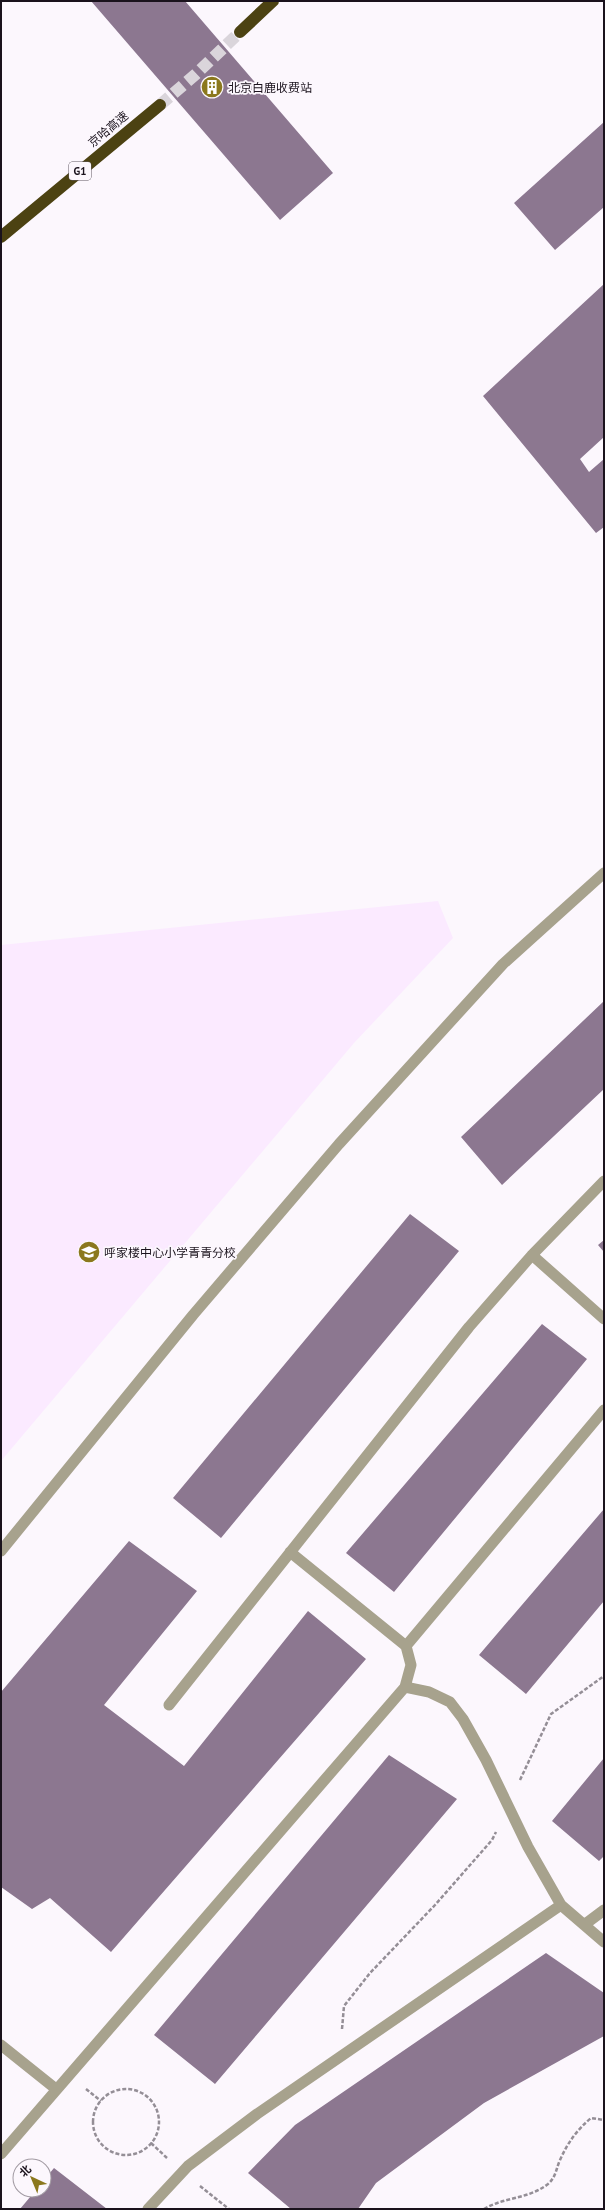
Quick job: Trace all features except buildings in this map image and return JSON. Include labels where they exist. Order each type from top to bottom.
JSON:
[{"type":"highway","points":[[240,32],[273,1]]},
{"type":"highway","name":"京哈高速","points":[[1,237],[160,105]]},
{"type":"street","points":[[1,1551],[193,1315],[339,1144],[504,964],[604,873]]},
{"type":"street","points":[[170,1705],[469,1326],[532,1255],[604,1182]]},
{"type":"street","points":[[532,1255],[604,1319]]},
{"type":"street","points":[[406,1646],[604,1410]]},
{"type":"street","points":[[1,2154],[405,1687],[411,1665],[406,1646],[290,1552]]},
{"type":"street","points":[[405,1687],[429,1692],[450,1702],[463,1719],[486,1760],[508,1806],[561,1905],[604,1942]]},
{"type":"street","points":[[148,2209],[182,2171],[257,2114],[561,1905]]},
{"type":"street","points":[[584,1925],[604,1910]]},
{"type":"street","points":[[1,2045],[56,2089]]},
{"type":"path","points":[[338,2058],[344,2006],[370,1973],[435,1904],[492,1840],[551,1714],[604,1676]]},
{"type":"path","points":[[120,2090],[132,2090],[142,2093],[151,2101],[157,2110],[159,2120],[158,2130],[154,2140],[148,2148],[139,2153],[118,2155],[108,2151],[101,2144],[95,2134],[93,2122],[95,2111],[101,2101],[110,2094],[120,2090]]},
{"type":"path","points":[[484,2209],[493,2203],[534,2193],[548,2184],[556,2174],[559,2162],[576,2131],[591,2118],[604,2120]]},
{"type":"path","points":[[182,2171],[229,2209]]},
{"type":"shaded area","name":"呼家楼中心小学青青分校","points":[[438,901],[453,938],[354,1043],[1,1461],[1,945]]},
{"type":"tunnel","points":[[160,105],[196,74],[240,32]]},
{"type":"place","name":"北京白鹿收费站","points":[[212,87]]},
{"type":"place","name":"呼家楼中心小学青青分校","points":[[89,1252]]}]
